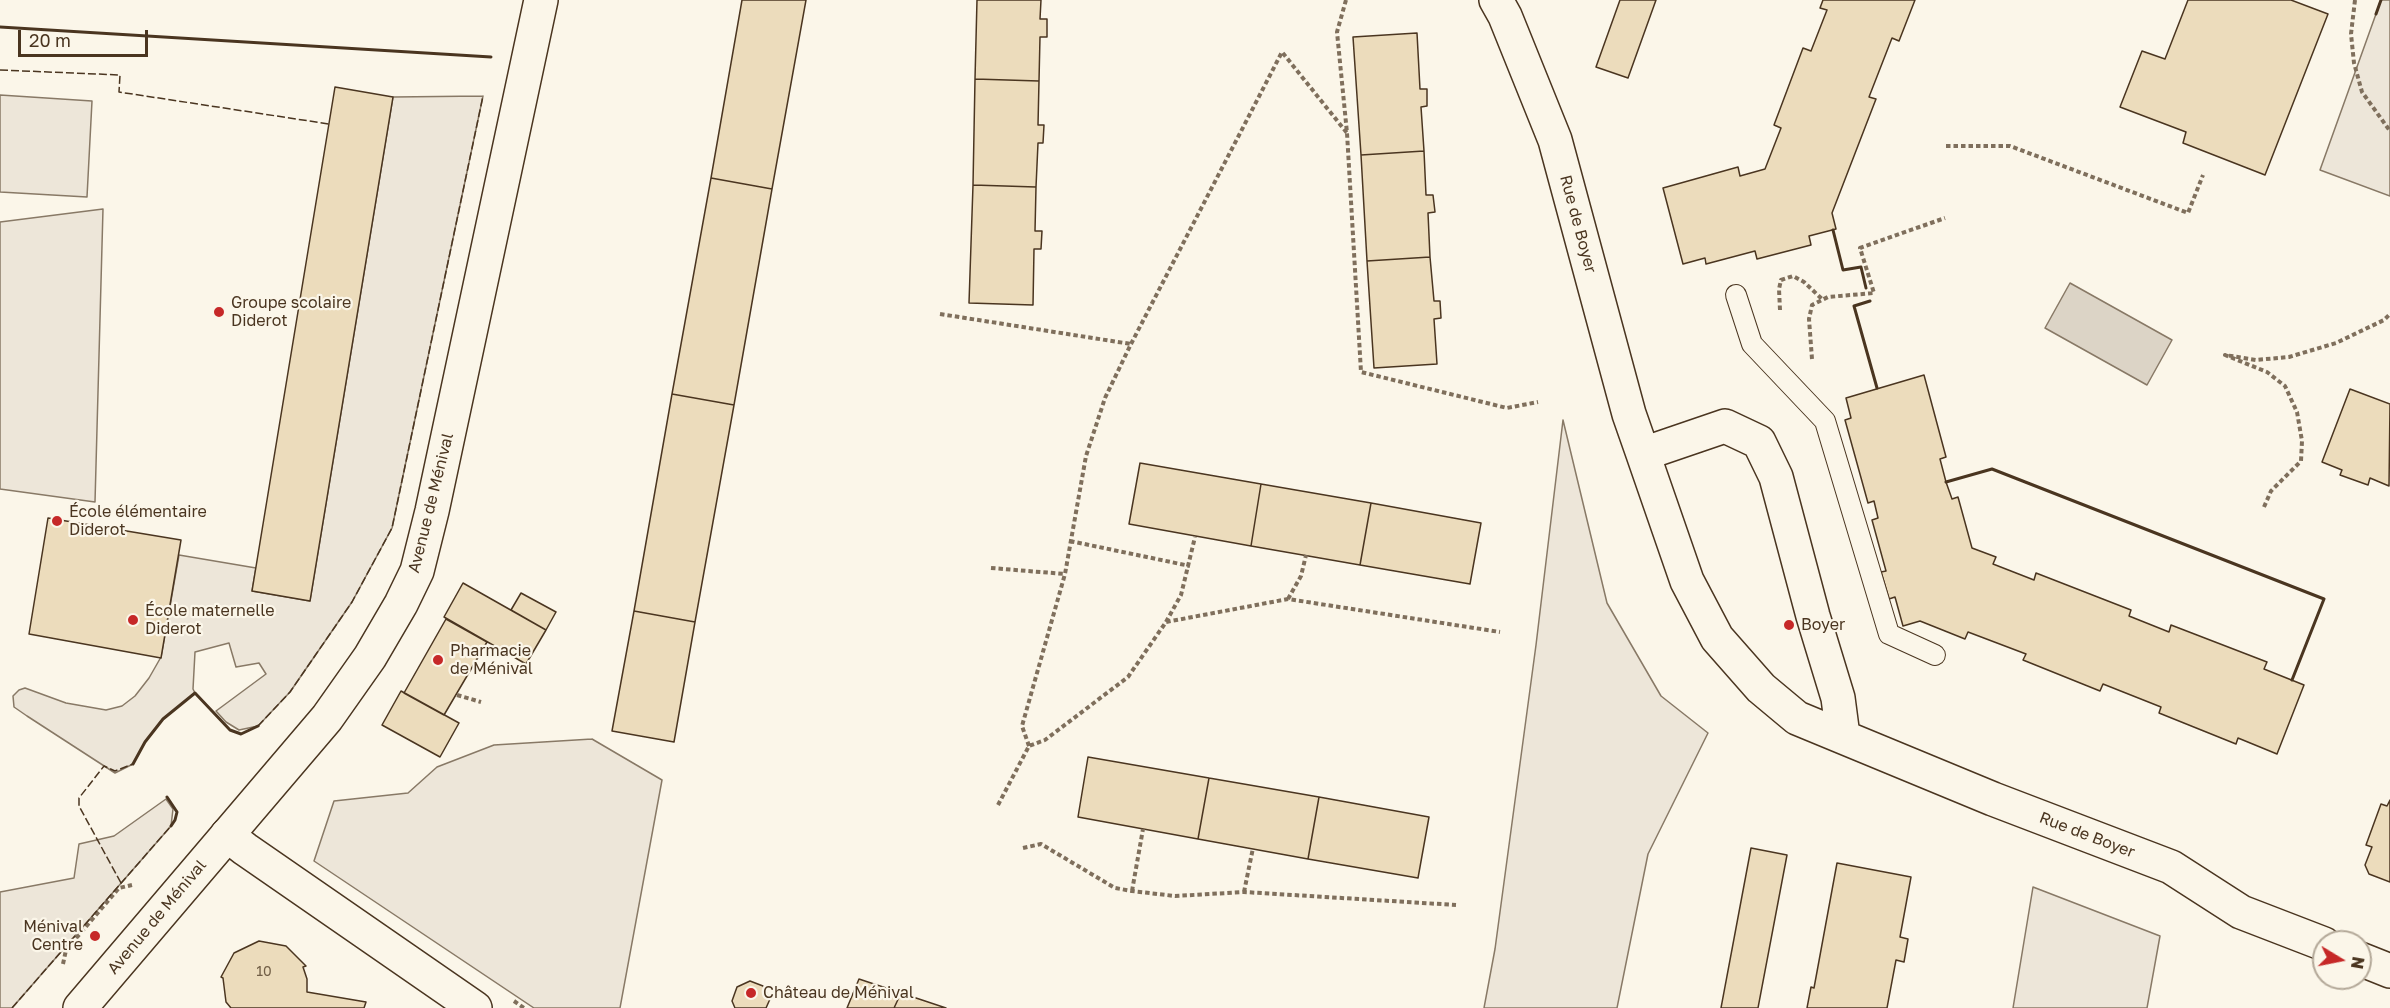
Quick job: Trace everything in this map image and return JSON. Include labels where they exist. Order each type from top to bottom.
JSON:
[{"type":"street","name":"Avenue de Ménival","points":[[80,1008],[327,718],[370,657],[417,571],[432,511],[541,0]]},
{"type":"street","name":"Rue de Boyer","points":[[1496,0],[1505,16],[1555,140],[1629,414],[1688,581],[1717,638],[1761,688],[1797,718],[1983,795],[2171,867],[2241,912],[2312,939]]},
{"type":"street","points":[[1643,454],[1725,426],[1759,442],[1776,477],[1813,616],[1838,698],[1843,736]]},
{"type":"street","points":[[227,834],[258,859],[475,1008]]},
{"type":"street","points":[[2372,964],[2390,971]]},
{"type":"lane","points":[[1736,295],[1752,344],[1825,421],[1889,634],[1935,655]]},
{"type":"path","points":[[1346,0],[1337,32],[1347,133],[1361,372],[1507,408],[1538,402]]},
{"type":"path","points":[[2355,0],[2351,34],[2354,63],[2362,92],[2390,131]]},
{"type":"path","points":[[1029,746],[1022,726],[1065,574],[1086,456],[1105,398],[1282,52],[1347,133]]},
{"type":"path","points":[[1946,146],[2010,146],[2188,213],[2203,175]]},
{"type":"path","points":[[1808,403],[1814,394],[1809,319],[1812,305],[1828,297],[1874,293],[1860,248],[1945,218]]},
{"type":"path","points":[[1780,310],[1781,280],[1794,276],[1823,300]]},
{"type":"path","points":[[940,314],[1131,344]]},
{"type":"path","points":[[2264,507],[2271,491],[2301,461],[2302,441],[2297,412],[2285,386],[2267,372],[2225,355],[2256,360],[2289,357],[2336,343],[2384,320],[2390,314]]},
{"type":"path","points":[[998,805],[1029,746],[1045,740],[1128,677],[1182,595],[1196,537]]},
{"type":"path","points":[[1070,542],[1190,566]]},
{"type":"path","points":[[1288,599],[1301,576],[1306,555]]},
{"type":"path","points":[[991,568],[1065,574]]},
{"type":"path","points":[[1166,622],[1288,599],[1500,632]]},
{"type":"path","points":[[457,695],[481,702]]},
{"type":"path","points":[[1132,891],[1143,829]]},
{"type":"path","points":[[1023,848],[1041,844],[1115,888],[1132,891],[1175,896],[1244,892],[1456,905]]},
{"type":"path","points":[[1244,892],[1253,848]]},
{"type":"shaded area","points":[[2381,0],[2390,0],[2390,196],[2320,170]]},
{"type":"shaded area","points":[[0,95],[92,101],[87,197],[0,192]]},
{"type":"shaded area","points":[[483,96],[392,528],[352,602],[290,692],[258,726],[239,730],[226,722],[216,711],[266,674],[259,663],[236,667],[229,643],[195,652],[193,689],[195,693],[163,719],[145,742],[133,764],[115,773],[14,707],[13,696],[25,688],[66,703],[106,710],[122,706],[135,696],[161,657],[179,555],[256,568],[252,591],[310,601],[393,97]]},
{"type":"shaded area","points":[[103,209],[95,502],[0,489],[0,222]]},
{"type":"shaded area","points":[[2070,283],[2172,340],[2147,385],[2045,328]]},
{"type":"shaded area","points":[[1563,420],[1607,603],[1661,696],[1708,733],[1648,854],[1617,1008],[1484,1008],[1495,949],[1536,645]]},
{"type":"shaded area","points":[[592,739],[662,780],[620,1008],[534,1008],[314,861],[334,801],[408,793],[437,767],[494,745]]},
{"type":"shaded area","points":[[166,799],[173,809],[171,826],[12,1008],[0,1008],[0,892],[74,878],[79,844],[114,836]]},
{"type":"shaded area","points":[[2033,887],[2160,936],[2147,1008],[2013,1008]]},
{"type":"building","points":[[742,0],[806,0],[772,189],[711,178]]},
{"type":"building","points":[[977,0],[1041,0],[1040,19],[1047,19],[1047,37],[1040,37],[1039,81],[975,79]]},
{"type":"building","points":[[1620,0],[1656,0],[1628,78],[1596,67]]},
{"type":"building","points":[[1823,0],[1915,0],[1899,41],[1892,38],[1869,97],[1876,99],[1832,213],[1836,229],[1809,236],[1811,245],[1757,259],[1755,251],[1706,264],[1705,258],[1683,264],[1663,188],[1738,167],[1740,176],[1765,169],[1781,128],[1774,125],[1803,48],[1811,51],[1827,10],[1820,8]]},
{"type":"building","points":[[2188,0],[2291,0],[2328,14],[2265,175],[2183,143],[2186,132],[2120,107],[2142,51],[2165,59]]},
{"type":"building","points":[[1417,33],[1420,89],[1427,89],[1427,106],[1421,107],[1424,151],[1361,155],[1353,37]]},
{"type":"building","points":[[975,79],[1039,81],[1038,125],[1044,125],[1043,143],[1038,143],[1036,187],[973,185]]},
{"type":"building","points":[[335,87],[393,97],[310,601],[252,591]]},
{"type":"building","points":[[1424,151],[1426,195],[1433,195],[1435,212],[1428,213],[1430,257],[1367,261],[1361,155]]},
{"type":"building","points":[[711,178],[772,189],[734,405],[672,394]]},
{"type":"building","points":[[973,185],[1036,187],[1035,231],[1042,231],[1041,249],[1034,249],[1033,305],[969,303]]},
{"type":"building","points":[[1430,257],[1434,301],[1440,301],[1441,318],[1434,319],[1437,364],[1374,368],[1367,261]]},
{"type":"building","points":[[1924,375],[1946,457],[1940,459],[1946,482],[1952,499],[1958,497],[1972,548],[1996,557],[1993,564],[2034,580],[2036,573],[2131,610],[2129,616],[2169,632],[2171,625],[2267,662],[2264,669],[2304,685],[2277,754],[2238,738],[2236,744],[2159,713],[2161,707],[2103,684],[2100,691],[2023,660],[2026,654],[1968,632],[1965,639],[1920,621],[1903,626],[1895,597],[1889,599],[1881,572],[1886,571],[1872,520],[1878,518],[1874,501],[1868,503],[1845,420],[1851,418],[1846,398]]},
{"type":"building","points":[[2350,389],[2390,404],[2389,486],[2370,478],[2368,485],[2340,475],[2342,470],[2322,462]]},
{"type":"building","points":[[672,394],[734,405],[695,622],[634,611]]},
{"type":"building","points":[[1140,463],[1261,484],[1251,546],[1129,524]]},
{"type":"building","points":[[1261,484],[1371,503],[1360,565],[1251,546]]},
{"type":"building","points":[[1371,503],[1481,523],[1470,584],[1360,565]]},
{"type":"building","points":[[48,518],[181,540],[161,658],[29,634]]},
{"type":"building","points":[[463,583],[546,630],[526,664],[444,617]]},
{"type":"building","points":[[521,593],[556,612],[546,630],[511,610]]},
{"type":"building","points":[[634,611],[695,622],[674,742],[612,731]]},
{"type":"building","points":[[446,619],[487,642],[444,715],[404,693]]},
{"type":"building","points":[[401,691],[459,723],[440,757],[382,725]]},
{"type":"building","points":[[1088,757],[1209,778],[1198,839],[1078,817]]},
{"type":"building","points":[[1209,778],[1319,797],[1308,859],[1198,839]]},
{"type":"building","points":[[1319,797],[1429,817],[1418,878],[1308,859]]},
{"type":"building","points":[[2390,800],[2390,882],[2369,874],[2365,865],[2372,847],[2366,845],[2381,804],[2387,806]]},
{"type":"building","points":[[1751,848],[1787,855],[1758,1008],[1721,1008]]},
{"type":"building","points":[[1837,863],[1911,877],[1900,937],[1908,939],[1904,962],[1896,960],[1887,1008],[1807,1008],[1811,987],[1814,988]]},
{"type":"building","points":[[259,941],[286,946],[306,966],[303,967],[307,979],[307,992],[366,1002],[364,1008],[231,1008],[226,1002],[221,977],[234,953]]},
{"type":"building","points":[[859,979],[901,993],[894,1008],[847,1008]]},
{"type":"building","name":"Château de Ménival","points":[[750,981],[763,986],[770,999],[766,1008],[735,1008],[732,1001],[737,987]]},
{"type":"building","points":[[901,993],[946,1008],[894,1008]]},
{"type":"fence","points":[[0,70],[120,75],[119,92],[329,124]]},
{"type":"fence","points":[[258,726],[290,692],[352,602],[392,528],[483,96]]},
{"type":"fence","points":[[121,883],[79,806],[79,798],[104,766],[115,771],[133,764]]},
{"type":"fence","points":[[12,1008],[171,826]]},
{"type":"wall","points":[[2376,14],[2381,0]]},
{"type":"wall","points":[[0,27],[491,57]]},
{"type":"wall","points":[[1833,230],[1843,270],[1861,267],[1866,288]]},
{"type":"wall","points":[[1870,301],[1854,306],[1877,388]]},
{"type":"wall","points":[[1946,482],[1992,469],[2324,599],[2292,680]]},
{"type":"wall","points":[[133,764],[145,742],[163,719],[195,693],[230,730],[241,734],[258,726]]},
{"type":"wall","points":[[167,797],[177,812],[171,826]]},
{"type":"place","name":"Groupe scolaire Diderot","points":[[219,312]]},
{"type":"place","name":"École élémentaire Diderot","points":[[57,521]]},
{"type":"place","name":"École maternelle Diderot","points":[[133,620]]},
{"type":"place","name":"Boyer","points":[[1789,625]]},
{"type":"place","name":"Pharmacie de Ménival","points":[[438,660]]},
{"type":"place","name":"Ménival Centre","points":[[95,936]]},
{"type":"place","name":"Château de Ménival","points":[[751,993]]}]
